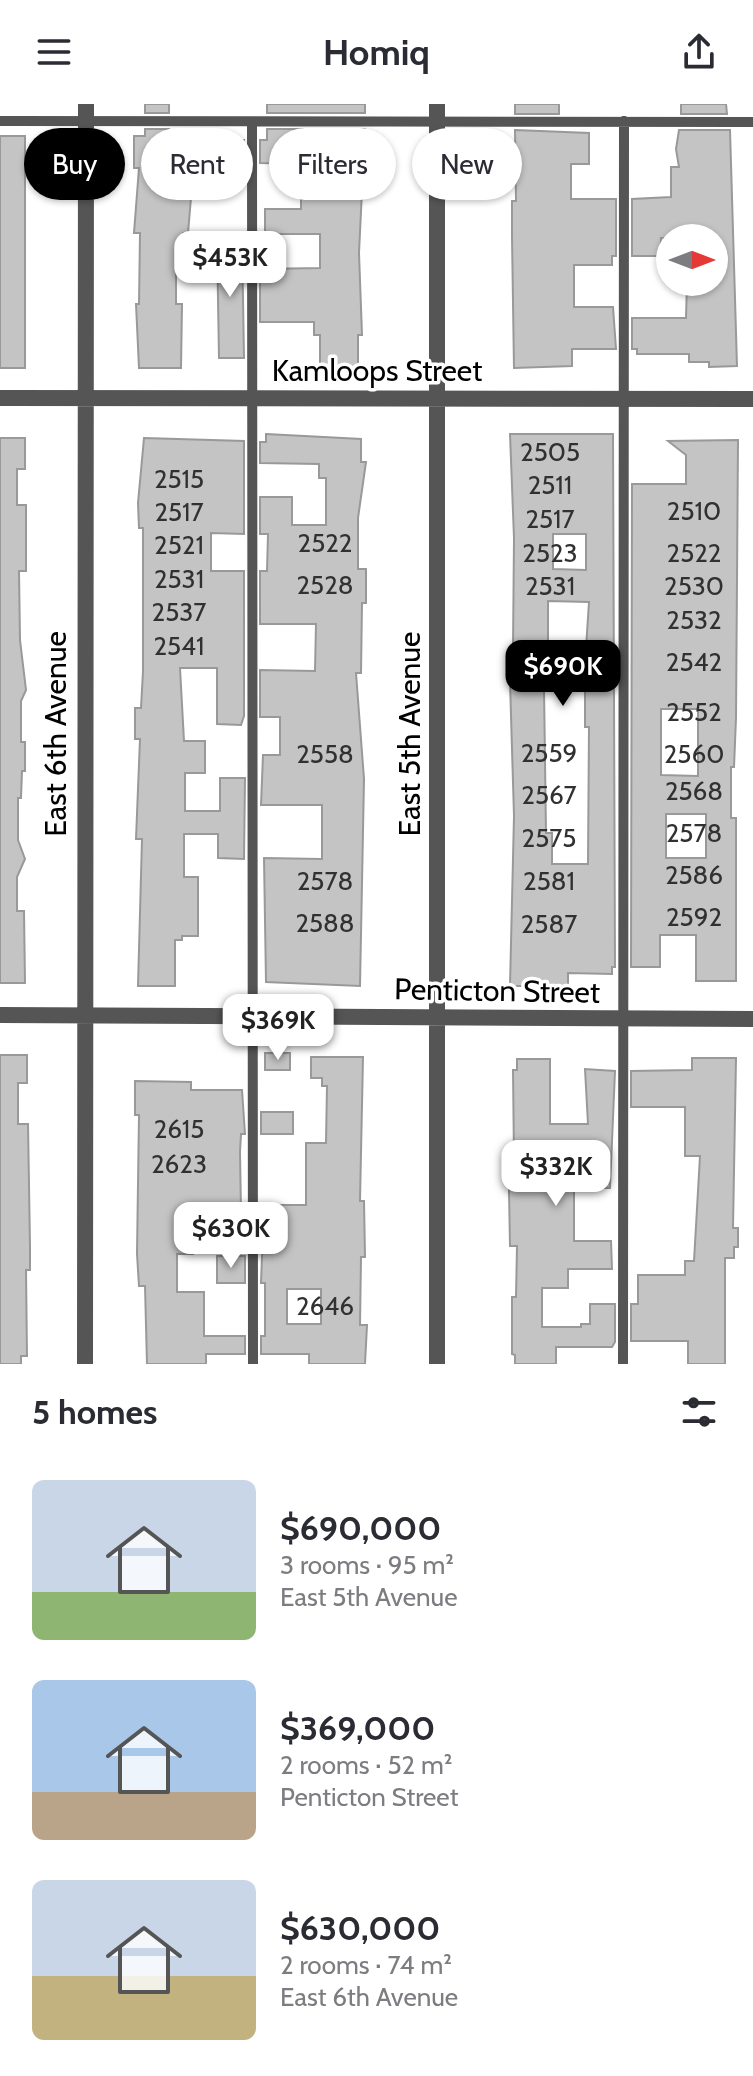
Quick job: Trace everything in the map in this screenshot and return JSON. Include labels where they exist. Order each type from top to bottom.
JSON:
[{"type":"street","name":"East 5th Avenue","points":[[437,104],[437,1364]]},
{"type":"street","name":"East 6th Avenue","points":[[85,1364],[86,112]]},
{"type":"street","name":"Kamloops Street","points":[[0,398],[753,399]]},
{"type":"street","name":"Penticton Street","points":[[0,1015],[753,1019]]},
{"type":"lane","points":[[0,121],[86,112],[252,124],[753,122]]},
{"type":"lane","points":[[623,1364],[624,121]]},
{"type":"lane","points":[[252,124],[253,1364]]},
{"type":"building","points":[[145,104],[169,104],[169,113],[145,113]]},
{"type":"building","points":[[267,104],[365,104],[365,113],[267,113]]},
{"type":"building","points":[[515,104],[559,104],[559,114],[515,114]]},
{"type":"building","points":[[681,104],[726,104],[727,114],[681,114]]},
{"type":"building","points":[[269,129],[269,163],[260,163],[260,140],[267,140]]},
{"type":"building","points":[[522,130],[589,133],[589,164],[571,164],[571,199],[616,199],[616,256],[612,256],[612,265],[574,265],[574,307],[613,307],[616,349],[572,349],[572,366],[514,368],[512,201],[522,200]]},
{"type":"building","points":[[679,130],[730,130],[737,366],[709,367],[709,362],[689,362],[689,354],[637,354],[637,349],[632,349],[632,318],[686,318],[687,296],[728,296],[728,224],[656,224],[656,256],[632,256],[632,199],[671,197],[671,167],[679,167],[676,149]]},
{"type":"building","points":[[0,136],[24,136],[25,368],[0,368]]},
{"type":"building","points":[[134,136],[141,136],[141,200],[191,200],[188,233],[183,233],[183,266],[176,266],[176,304],[182,304],[181,368],[139,368],[136,304],[139,304],[140,233],[134,233],[139,168],[134,168]]},
{"type":"building","points":[[301,200],[362,200],[359,253],[362,335],[358,335],[358,368],[320,368],[320,335],[314,335],[314,322],[260,322],[260,269],[320,268],[320,234],[265,234],[265,209],[301,209]]},
{"type":"building","points":[[217,240],[242,240],[244,358],[219,358]]},
{"type":"building","points":[[266,434],[361,439],[361,462],[366,462],[358,518],[358,569],[366,569],[366,603],[362,603],[361,673],[356,673],[364,779],[360,986],[266,982],[264,858],[322,859],[322,805],[261,805],[263,755],[280,755],[280,717],[260,717],[260,670],[315,671],[316,624],[260,624],[260,571],[267,571],[268,534],[260,534],[260,497],[292,497],[292,525],[326,525],[326,478],[319,478],[319,464],[260,463],[260,442],[266,442]]},
{"type":"building","points":[[510,434],[613,434],[615,967],[612,967],[612,974],[568,973],[568,986],[510,986],[514,816],[509,648],[513,648],[514,538]],"holes":[[[553,534],[586,534],[586,570],[553,569]],[[548,601],[589,602],[586,648],[548,648]],[[544,688],[585,688],[585,727],[589,727],[588,864],[552,864],[552,833],[546,833]]]},
{"type":"building","points":[[0,438],[25,438],[25,469],[17,469],[17,505],[26,505],[26,571],[19,571],[20,640],[26,690],[21,701],[25,771],[22,771],[21,798],[18,798],[18,840],[25,859],[17,877],[17,911],[24,911],[25,983],[0,983]]},
{"type":"building","points":[[144,438],[244,441],[244,534],[211,533],[211,571],[244,571],[244,716],[241,725],[217,724],[217,668],[180,668],[184,741],[205,741],[205,773],[185,773],[185,811],[220,811],[220,778],[245,778],[244,859],[218,858],[218,834],[184,834],[184,877],[198,877],[198,936],[182,936],[182,940],[175,940],[175,986],[138,986],[142,839],[136,839],[140,739],[135,739],[135,708],[141,708],[143,671],[143,528],[139,528],[138,503]]},
{"type":"building","points":[[738,440],[736,718],[734,767],[731,767],[731,818],[736,818],[736,981],[696,981],[696,935],[660,935],[660,967],[631,967],[632,484],[686,484],[686,455],[668,441]],"holes":[[[661,709],[698,709],[698,776],[661,775]],[[666,814],[706,814],[706,858],[666,858]]]},
{"type":"building","points":[[265,1053],[290,1053],[290,1070],[265,1070]]},
{"type":"building","points":[[0,1055],[27,1055],[27,1083],[18,1083],[18,1124],[28,1124],[30,1246],[30,1270],[26,1270],[27,1356],[21,1356],[21,1364],[0,1364]]},
{"type":"building","points":[[311,1057],[363,1057],[360,1201],[364,1201],[365,1257],[361,1257],[360,1325],[367,1325],[365,1364],[309,1364],[309,1354],[261,1354],[261,1336],[265,1336],[265,1283],[261,1283],[264,1205],[306,1205],[306,1143],[326,1143],[327,1086],[322,1086],[322,1078],[311,1078]],"holes":[[[287,1289],[321,1289],[321,1324],[287,1324]]]},
{"type":"building","points":[[692,1058],[736,1058],[733,1228],[738,1228],[738,1247],[734,1247],[734,1258],[725,1258],[725,1364],[688,1364],[688,1341],[631,1341],[631,1304],[638,1304],[638,1275],[685,1275],[685,1261],[694,1261],[700,1156],[685,1156],[685,1107],[631,1107],[631,1071],[692,1070]]},
{"type":"building","points":[[517,1059],[550,1059],[550,1124],[588,1124],[585,1069],[615,1071],[610,1188],[574,1188],[574,1241],[611,1241],[612,1269],[568,1269],[568,1288],[542,1288],[542,1327],[581,1327],[581,1324],[590,1324],[590,1304],[615,1304],[615,1342],[612,1347],[556,1347],[556,1364],[515,1364],[515,1355],[512,1354],[512,1297],[516,1297],[517,1246],[510,1246],[509,1191],[514,1158],[513,1070],[517,1070]]},
{"type":"building","points":[[135,1081],[191,1082],[191,1090],[242,1090],[245,1134],[241,1134],[240,1152],[241,1212],[193,1212],[193,1254],[177,1254],[177,1292],[204,1292],[204,1336],[245,1336],[245,1354],[206,1354],[206,1364],[147,1364],[145,1286],[139,1286],[137,1254],[139,1115],[135,1115]]},
{"type":"building","points":[[261,1112],[293,1112],[293,1134],[261,1134]]},
{"type":"building","points":[[217,1256],[245,1256],[245,1283],[217,1283]]}]
